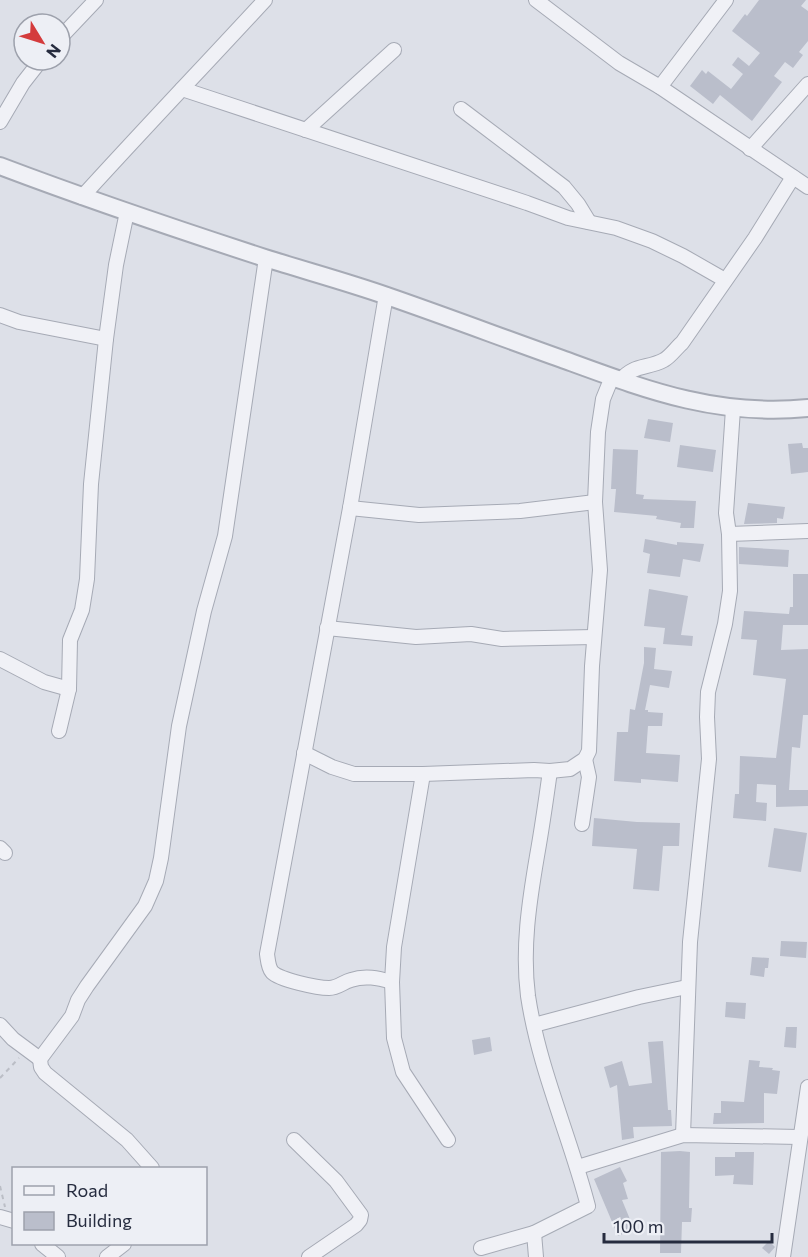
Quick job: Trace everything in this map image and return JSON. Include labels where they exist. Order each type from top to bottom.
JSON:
[{"type":"street","points":[[72,25],[96,0]]},
{"type":"street","points":[[82,197],[265,0]]},
{"type":"street","points":[[536,0],[619,63],[660,87],[808,187]]},
{"type":"street","points":[[660,87],[726,0]]},
{"type":"street","points":[[306,130],[394,50]]},
{"type":"street","points":[[0,122],[32,72]]},
{"type":"street","points":[[750,149],[808,84]]},
{"type":"street","points":[[182,89],[568,218],[616,228],[652,241],[725,280]]},
{"type":"street","points":[[461,109],[564,187],[589,222]]},
{"type":"street","points":[[0,166],[82,197],[386,295],[669,396],[733,409],[808,408]]},
{"type":"street","points":[[582,824],[589,777],[585,759],[591,743],[594,637],[600,564],[595,502],[598,432],[603,399],[617,379],[630,370],[652,365],[667,357],[681,343],[755,238],[793,177]]},
{"type":"street","points":[[59,731],[69,689],[70,640],[82,610],[87,579],[91,484],[106,339],[116,265],[127,212]]},
{"type":"street","points":[[151,1167],[127,1140],[45,1073],[40,1059],[72,1016],[87,986],[145,906],[156,881],[179,726],[204,611],[225,536],[266,258]]},
{"type":"street","points":[[386,295],[350,508],[267,954],[268,966],[277,976],[311,986],[337,987],[351,980],[373,977],[392,982]]},
{"type":"street","points":[[0,315],[19,322],[106,339]]},
{"type":"street","points":[[683,1135],[687,987],[709,759],[708,692],[725,624],[730,591],[729,534],[726,513],[733,409]]},
{"type":"street","points":[[350,508],[418,515],[520,511],[595,502]]},
{"type":"street","points":[[729,534],[808,531]]},
{"type":"street","points":[[327,628],[416,638],[471,634],[502,639],[594,637]]},
{"type":"street","points":[[0,658],[44,682],[69,689]]},
{"type":"street","points":[[304,753],[332,767],[354,774],[550,771],[570,769],[585,759]]},
{"type":"street","points":[[480,1248],[534,1233],[588,1206],[578,1167],[545,1069],[528,996],[526,956],[529,902],[550,771]]},
{"type":"street","points":[[423,774],[394,948],[392,982],[394,1038],[403,1072],[448,1140]]},
{"type":"street","points":[[534,1025],[639,997],[687,987]]},
{"type":"street","points":[[0,1025],[13,1039],[40,1059]]},
{"type":"street","points":[[783,1257],[808,1087]]},
{"type":"street","points":[[578,1167],[683,1135],[800,1137]]},
{"type":"street","points":[[294,1140],[336,1181],[361,1215],[356,1225],[309,1257]]},
{"type":"street","points":[[534,1233],[536,1257]]},
{"type":"street","points":[[43,1245],[58,1257]]},
{"type":"street","points":[[107,1257],[123,1245]]},
{"type":"path","points":[[0,1078],[27,1050]]},
{"type":"path","points":[[0,1186],[7,1219]]},
{"type":"building","points":[[759,0],[806,0],[801,6],[808,11],[808,41],[799,52],[803,55],[793,68],[785,62],[774,76],[782,82],[752,121],[720,95],[713,104],[690,86],[702,70],[706,74],[708,71],[731,89],[743,74],[732,65],[738,57],[749,66],[760,53],[732,31]]},
{"type":"building","points":[[648,419],[673,423],[670,442],[644,438]]},
{"type":"building","points":[[802,443],[803,448],[808,448],[808,472],[791,474],[788,444]]},
{"type":"building","points":[[680,445],[716,450],[713,472],[677,467]]},
{"type":"building","points":[[613,449],[638,450],[636,494],[644,495],[643,499],[696,501],[694,528],[680,528],[681,523],[656,519],[657,516],[614,512],[616,489],[611,489]]},
{"type":"building","points":[[748,503],[785,507],[783,519],[777,518],[777,523],[744,524]]},
{"type":"building","points":[[645,539],[677,545],[677,542],[704,544],[700,562],[683,559],[680,577],[647,573],[650,554],[643,552]]},
{"type":"building","points":[[739,547],[789,550],[788,567],[739,564]]},
{"type":"building","points":[[793,574],[808,574],[808,625],[783,625],[781,650],[808,649],[808,715],[803,715],[800,748],[792,747],[789,790],[808,790],[808,806],[776,807],[776,785],[757,784],[756,802],[767,803],[766,821],[733,818],[735,794],[739,794],[740,756],[776,758],[786,679],[753,675],[757,640],[741,639],[744,611],[789,614],[790,607],[793,607]]},
{"type":"building","points":[[649,589],[688,596],[681,635],[693,636],[692,646],[663,644],[665,628],[644,626]]},
{"type":"building","points":[[644,647],[656,648],[654,669],[672,671],[669,688],[650,685],[645,710],[663,713],[662,726],[648,726],[646,753],[680,755],[678,782],[641,779],[641,783],[614,781],[617,732],[628,732],[630,709],[635,710],[644,663]]},
{"type":"building","points":[[594,818],[680,823],[679,846],[663,846],[659,891],[633,889],[637,849],[592,846]]},
{"type":"building","points":[[774,828],[807,833],[801,872],[768,867]]},
{"type":"building","points":[[781,941],[807,942],[806,958],[780,956]]},
{"type":"building","points":[[752,957],[769,958],[764,977],[750,975]]},
{"type":"building","points":[[726,1002],[746,1003],[745,1019],[725,1017]]},
{"type":"building","points":[[786,1027],[797,1027],[796,1048],[784,1047]]},
{"type":"building","points":[[490,1037],[492,1051],[474,1055],[472,1040]]},
{"type":"building","points":[[663,1041],[668,1110],[671,1110],[672,1126],[633,1127],[634,1138],[622,1140],[617,1085],[610,1088],[604,1067],[622,1061],[629,1086],[652,1083],[648,1042]]},
{"type":"building","points":[[749,1060],[760,1061],[759,1067],[780,1071],[777,1094],[764,1093],[764,1123],[713,1124],[714,1113],[721,1113],[721,1101],[744,1102]]},
{"type":"building","points":[[661,1152],[690,1152],[691,1222],[682,1222],[681,1253],[660,1253]]},
{"type":"building","points":[[735,1152],[754,1152],[753,1185],[733,1184],[734,1175],[715,1176],[715,1157],[735,1157]]},
{"type":"building","points":[[620,1167],[627,1181],[623,1183],[628,1199],[622,1200],[634,1229],[618,1236],[594,1179]]},
{"type":"building","points":[[769,1241],[775,1247],[769,1254],[762,1248]]}]
